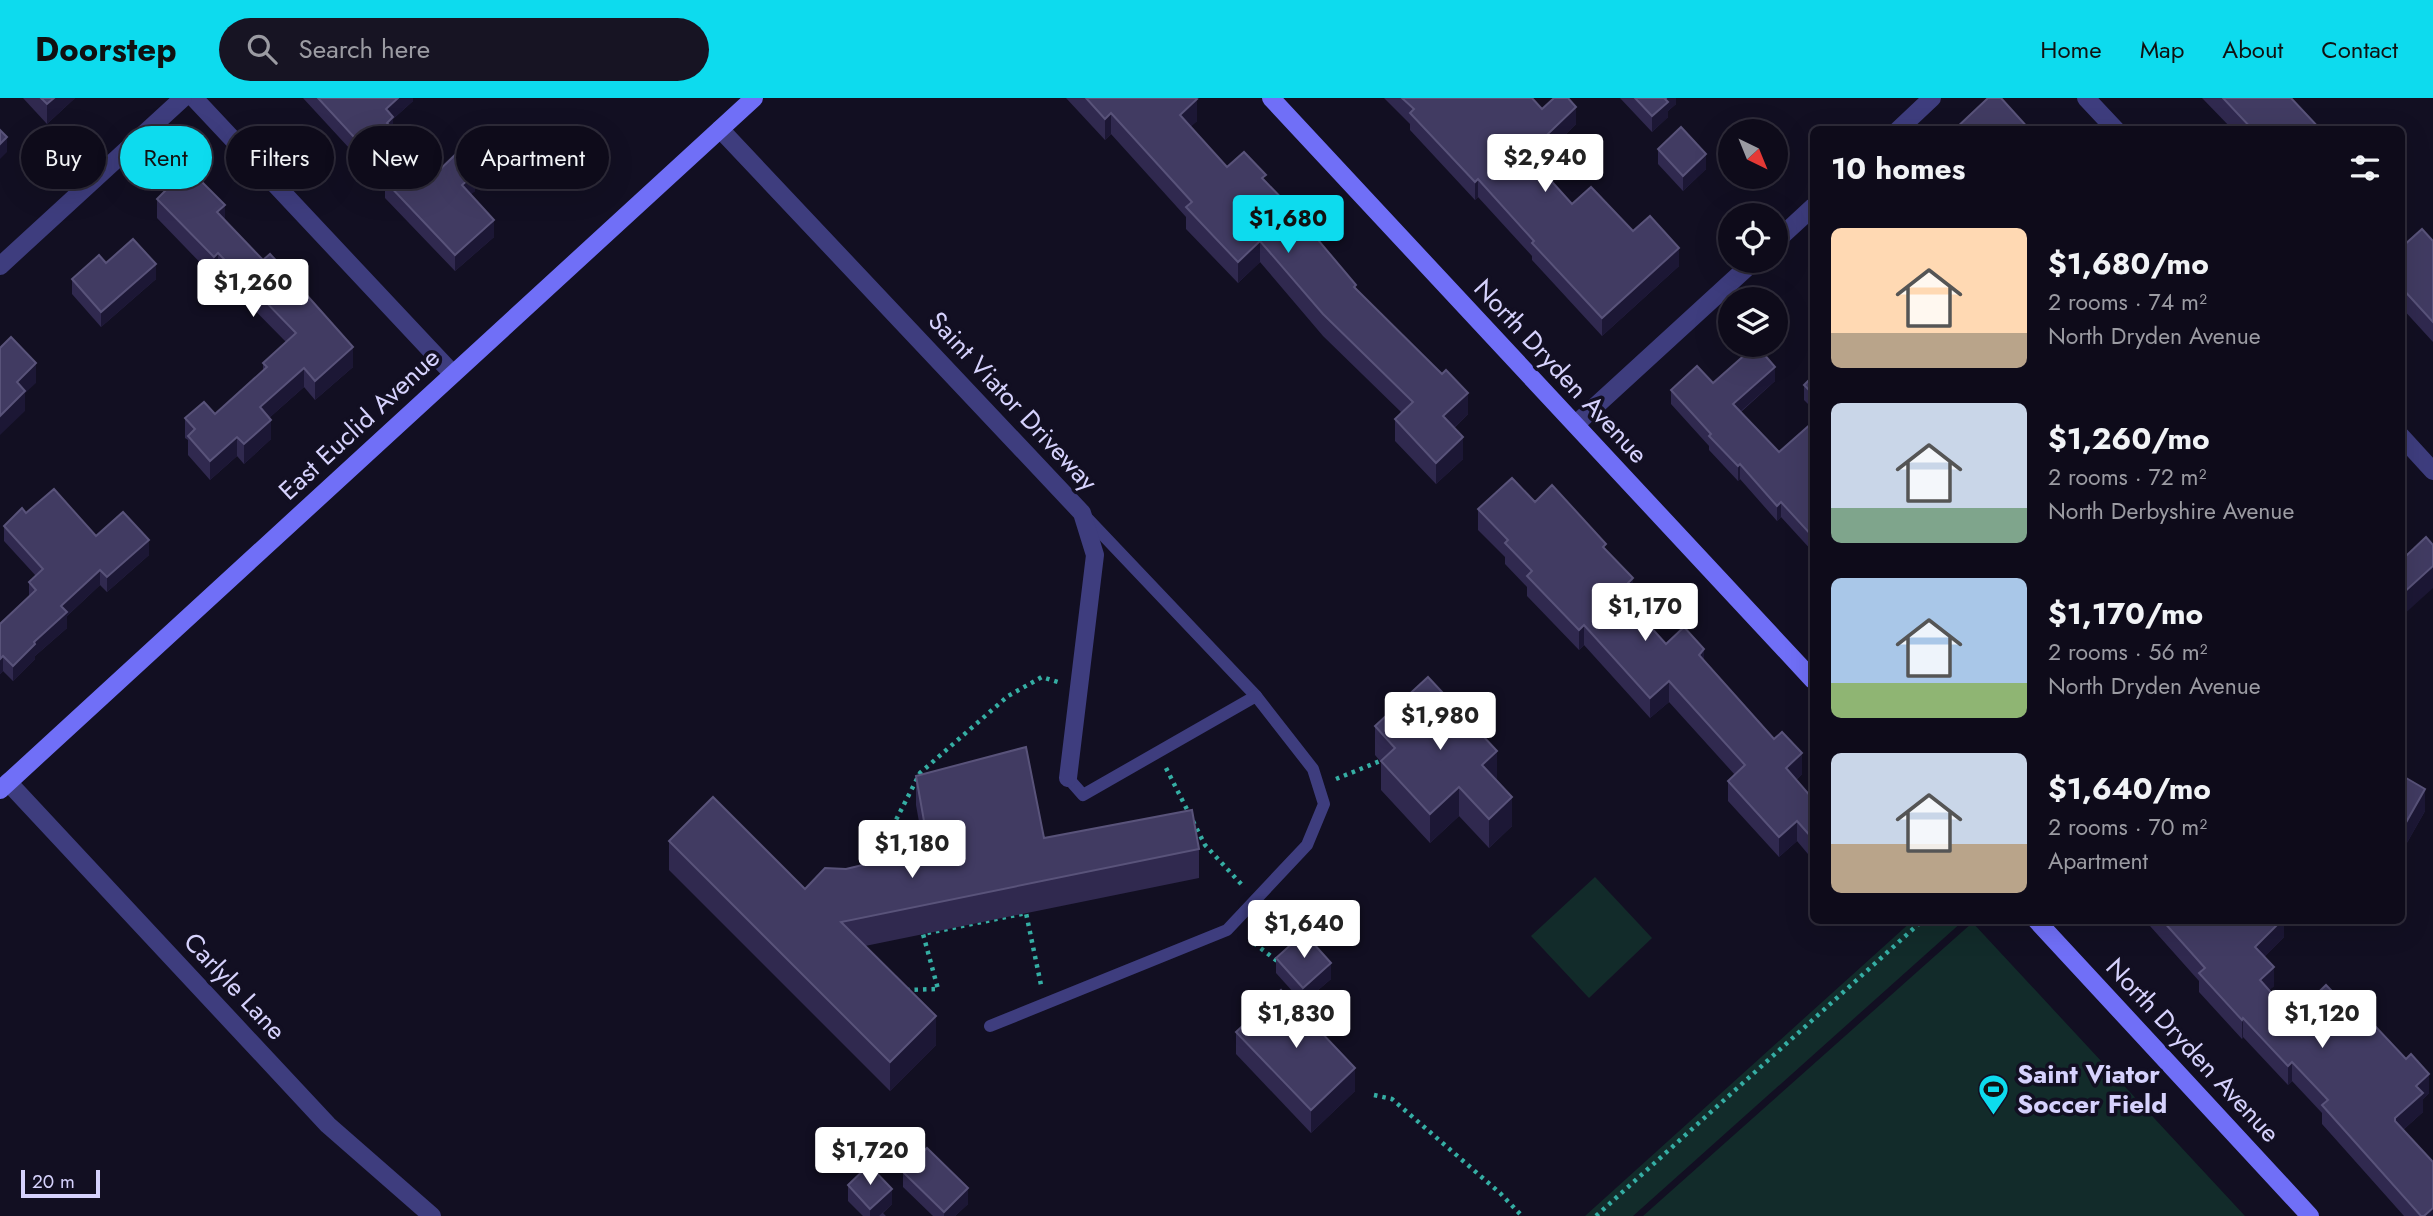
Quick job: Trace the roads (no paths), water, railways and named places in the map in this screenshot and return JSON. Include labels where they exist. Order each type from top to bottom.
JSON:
[{"type":"street","points":[[0,266],[183,98]]},
{"type":"street","points":[[194,98],[453,374]]},
{"type":"street","name":"East Euclid Avenue","points":[[4,786],[754,98]]},
{"type":"street","name":"North Dryden Avenue","points":[[1271,98],[1810,677]]},
{"type":"street","points":[[1902,126],[1932,98]]},
{"type":"street","points":[[2087,98],[2112,126]]},
{"type":"street","name":"Saint Viator Driveway","points":[[720,129],[1082,513],[1095,555],[1068,778]]},
{"type":"street","points":[[1788,230],[1810,210]]},
{"type":"street","points":[[1576,424],[1741,273]]},
{"type":"street","points":[[2405,440],[2433,471]]},
{"type":"street","name":"Carlyle Lane","points":[[4,786],[328,1125],[432,1216]]},
{"type":"street","name":"North Dryden Avenue","points":[[2040,924],[2310,1216]]},
{"type":"lane","points":[[990,1026],[1227,930],[1307,845],[1324,804],[1313,769],[1256,696],[1082,513]]},
{"type":"lane","points":[[1068,778],[1083,795],[1256,696]]},
{"type":"place","name":"Saint Viator Soccer Field","points":[[1994,1116]]}]
